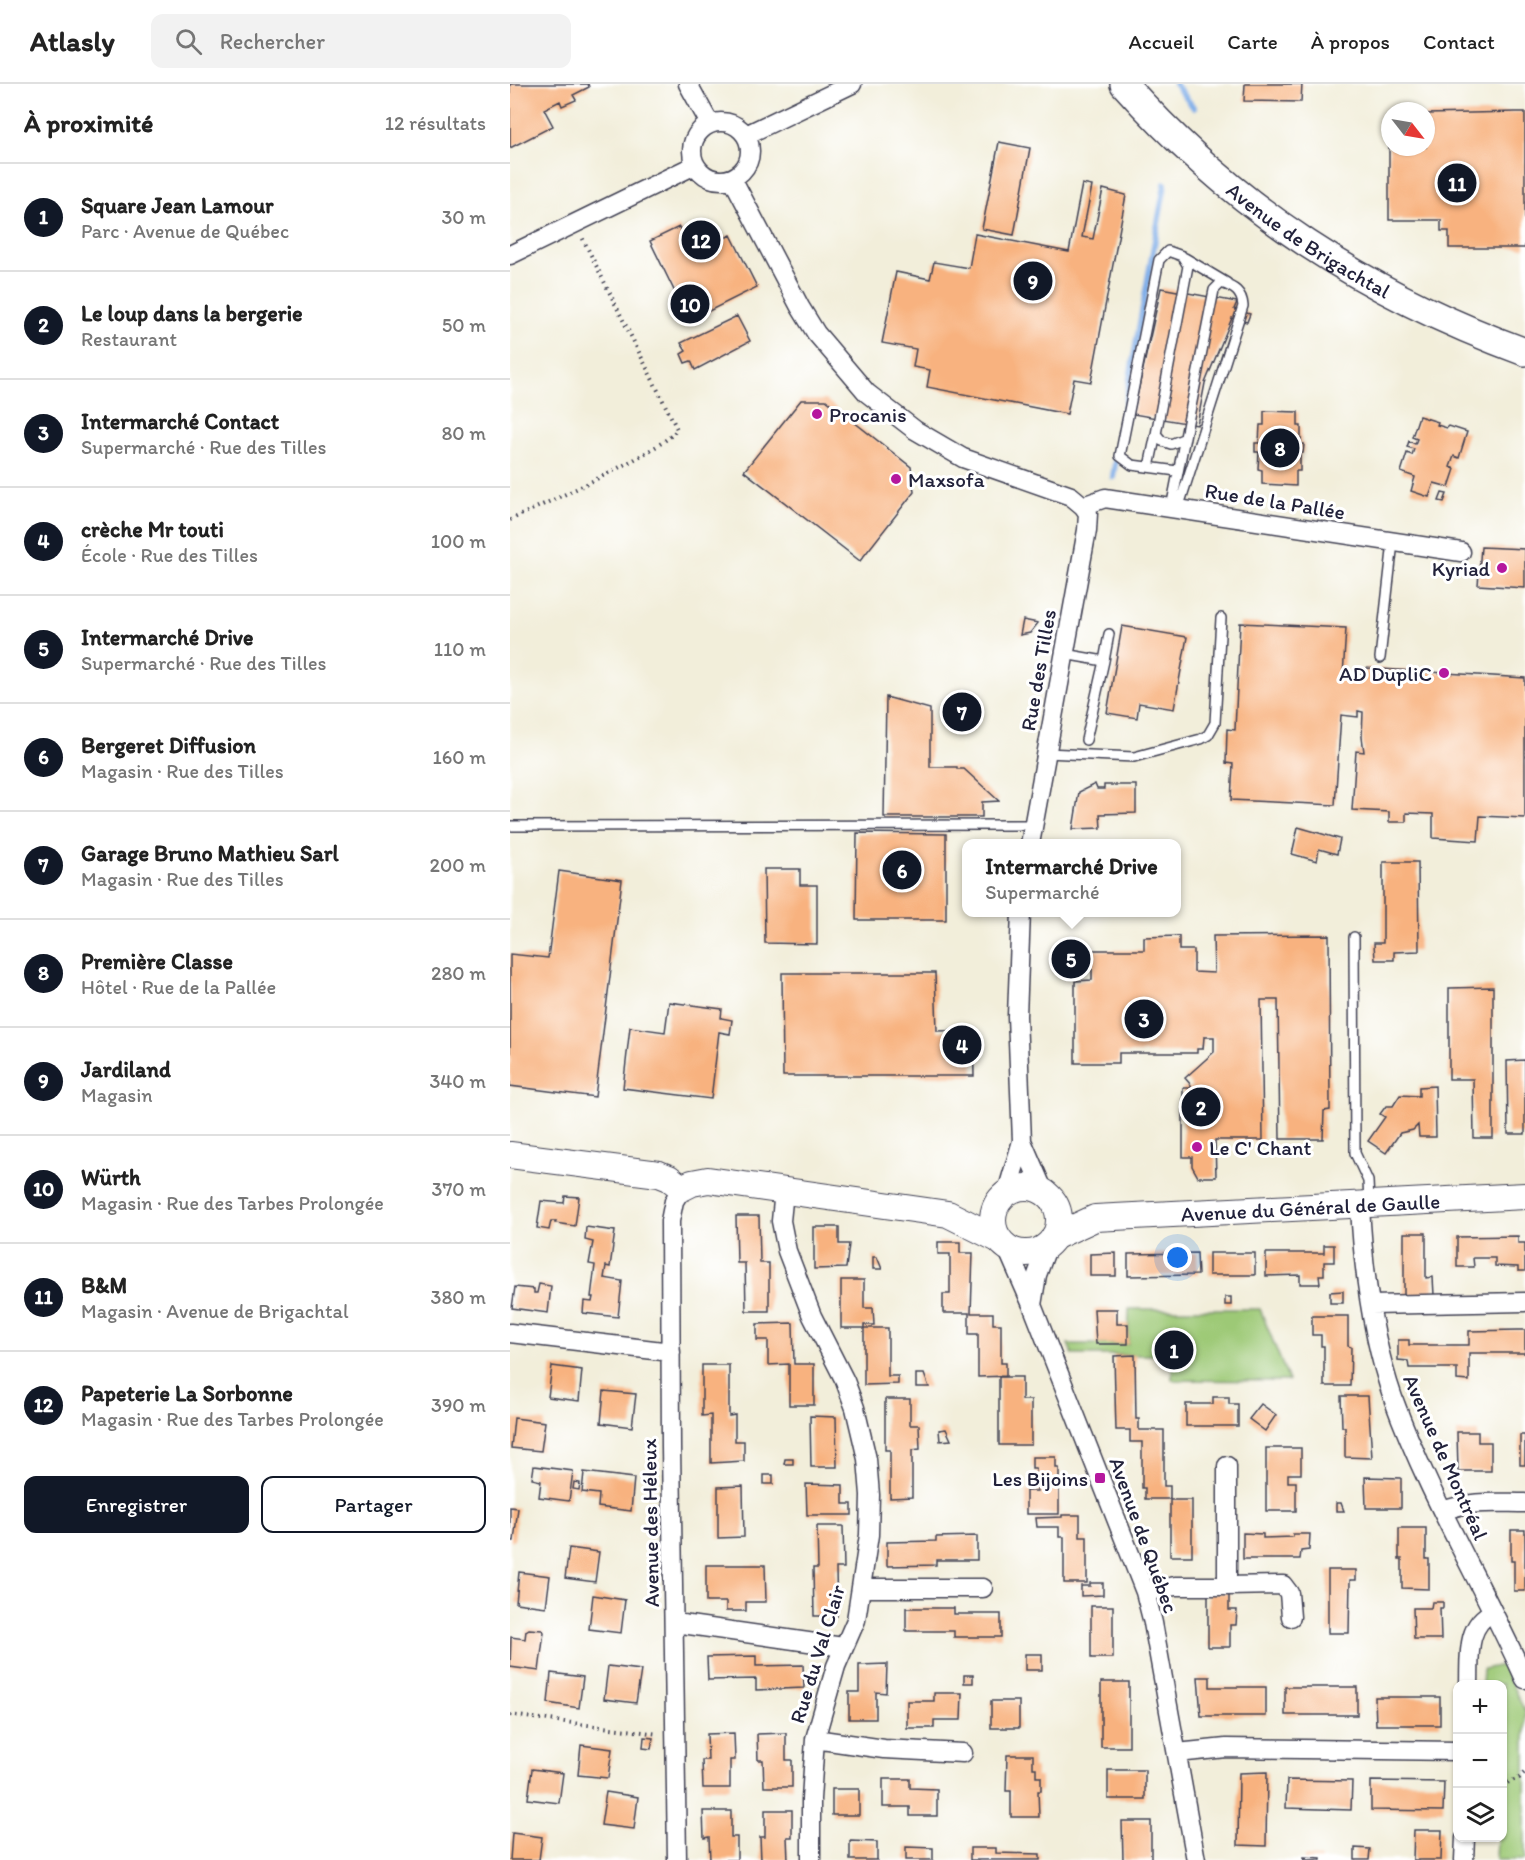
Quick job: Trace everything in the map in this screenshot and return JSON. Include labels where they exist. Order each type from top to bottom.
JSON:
[{"type":"main road","name":"Avenue de Brigachtal","points":[[1124,84],[1159,123],[1212,172],[1290,232],[1340,266],[1391,294],[1470,332],[1525,352]]},
{"type":"street","points":[[688,84],[710,124]]},
{"type":"street","points":[[746,135],[852,84]]},
{"type":"street","points":[[719,122],[730,123],[746,135],[750,152],[749,160],[745,168],[732,178],[723,181],[707,177],[695,165],[692,146],[701,129],[719,122]]},
{"type":"street","points":[[510,255],[695,165]]},
{"type":"street","points":[[732,178],[816,333],[867,393],[915,430],[963,458],[1060,492],[1083,506]]},
{"type":"street","name":"Rue de la Pallée","points":[[1083,506],[1105,498],[1461,552]]},
{"type":"street","name":"Rue des Tilles","points":[[1031,839],[1089,519],[1083,506]]},
{"type":"street","points":[[1002,1243],[993,1230],[992,1218],[1022,1141],[1017,1016],[1021,917]]},
{"type":"street","points":[[1022,1141],[1059,1219],[1037,1275],[1032,1305]]},
{"type":"street","points":[[510,1155],[659,1174],[682,1188],[692,1182],[708,1180],[948,1214],[1023,1253],[1033,1253],[1051,1241]]},
{"type":"street","points":[[948,1214],[1002,1197],[1021,1187],[1029,1186],[1049,1197]]},
{"type":"street","name":"Avenue des Héleux","points":[[677,1860],[670,1221],[674,1201],[682,1188]]},
{"type":"street","name":"Rue du Val Clair","points":[[784,1191],[781,1221],[787,1251],[812,1317],[845,1381],[855,1408],[867,1459],[870,1512],[862,1588],[856,1620],[843,1647],[815,1739],[811,1799],[812,1860]]},
{"type":"street","name":"Avenue du Général de Gaulle","points":[[1051,1241],[1095,1218],[1525,1196]]},
{"type":"street","name":"Avenue du Général de Gaulle","points":[[1049,1197],[1095,1218]]},
{"type":"street","name":"Avenue de Montréal","points":[[1364,1205],[1360,1226],[1371,1305],[1377,1340],[1393,1398],[1443,1511],[1525,1679]]},
{"type":"street","name":"Avenue de Québec","points":[[1002,1243],[1032,1305],[1145,1592],[1153,1623],[1196,1860]]},
{"type":"street","points":[[1371,1305],[1525,1302]]},
{"type":"street","points":[[510,1333],[671,1352]]},
{"type":"street","points":[[1227,1466],[1227,1586]]},
{"type":"street","points":[[1443,1511],[1472,1503],[1525,1503]]},
{"type":"street","points":[[1145,1592],[1175,1586],[1283,1585],[1289,1593],[1291,1617]]},
{"type":"street","points":[[862,1588],[983,1588]]},
{"type":"street","points":[[1469,1680],[1470,1646],[1475,1628],[1484,1616],[1493,1612]]},
{"type":"street","points":[[675,1623],[843,1647]]},
{"type":"street","points":[[815,1739],[884,1749],[963,1753]]},
{"type":"street","points":[[1177,1753],[1226,1748],[1453,1751]]},
{"type":"street","points":[[1464,1860],[1465,1842]]},
{"type":"lane","points":[[1174,509],[1243,306],[1242,297],[1232,286],[1182,256],[1168,251],[1159,260],[1120,456],[1132,465],[1177,471]]},
{"type":"lane","points":[[1149,467],[1186,281],[1188,266],[1182,256]]},
{"type":"lane","points":[[1174,509],[1177,471],[1214,290],[1221,283],[1232,286]]},
{"type":"lane","points":[[1156,434],[1161,441],[1171,444],[1183,439]]},
{"type":"lane","points":[[1380,658],[1393,542]]},
{"type":"lane","points":[[1046,753],[1134,757],[1201,739],[1208,735],[1215,723],[1221,618]]},
{"type":"lane","points":[[1086,740],[1109,634]]},
{"type":"lane","points":[[1064,654],[1104,661]]},
{"type":"lane","points":[[510,826],[1034,825]]},
{"type":"lane","points":[[1354,937],[1355,1153],[1368,1182],[1364,1205]]},
{"type":"path","points":[[510,520],[637,458],[671,436],[677,429],[575,223]]},
{"type":"path","points":[[510,1715],[676,1736]]},
{"type":"path","points":[[1507,1783],[1525,1773]]},
{"type":"green space","points":[[1129,1309],[1260,1309],[1289,1381],[1172,1380],[1172,1355],[1073,1355],[1068,1344],[1128,1344]]},
{"type":"green space","points":[[1502,1665],[1525,1711],[1525,1860],[1496,1860],[1497,1842],[1507,1842],[1507,1680],[1482,1680],[1483,1669]]},
{"type":"building","points":[[510,84],[588,84],[589,87],[573,95],[576,100],[562,106],[560,101],[544,109],[553,126],[510,148]]},
{"type":"building","points":[[1245,84],[1302,84],[1301,102],[1244,101]]},
{"type":"building","points":[[1525,112],[1525,248],[1449,248],[1449,231],[1441,231],[1441,220],[1389,220],[1389,156],[1435,156],[1435,114]]},
{"type":"building","points":[[999,142],[1030,148],[1014,235],[982,229]]},
{"type":"building","points":[[1082,184],[1092,186],[1082,237],[1093,239],[1103,189],[1126,195],[1091,382],[1074,379],[1067,414],[927,387],[930,370],[913,367],[916,349],[882,343],[896,272],[930,279],[934,262],[969,268],[975,234],[1069,252]]},
{"type":"building","points":[[679,227],[686,240],[712,228],[718,241],[731,235],[757,287],[689,321],[650,241]]},
{"type":"building","points":[[1161,288],[1237,302],[1234,309],[1250,314],[1247,322],[1232,318],[1205,383],[1197,425],[1133,414]]},
{"type":"building","points":[[737,316],[750,341],[695,370],[691,361],[685,363],[681,354],[686,351],[681,343]]},
{"type":"building","points":[[801,400],[826,400],[911,467],[914,492],[860,561],[744,471]]},
{"type":"building","points":[[1264,411],[1298,412],[1301,444],[1304,444],[1303,453],[1300,453],[1300,471],[1296,471],[1296,486],[1262,484],[1262,470],[1258,469],[1259,452],[1255,452],[1255,443],[1259,443],[1260,425],[1264,425]]},
{"type":"building","points":[[1419,416],[1438,422],[1437,425],[1467,432],[1459,458],[1454,456],[1450,467],[1455,469],[1449,487],[1434,483],[1429,497],[1411,491],[1415,477],[1401,472],[1407,453],[1412,455],[1414,449],[1407,447],[1409,441],[1415,444],[1417,439],[1412,437]]},
{"type":"building","points":[[1442,493],[1447,494],[1444,502],[1439,501]]},
{"type":"building","name":"Kyriad","points":[[1481,547],[1525,549],[1525,588],[1478,585]]},
{"type":"building","points":[[1023,620],[1038,623],[1030,633],[1020,635]]},
{"type":"building","points":[[1240,623],[1346,628],[1343,676],[1360,677],[1360,674],[1365,675],[1366,668],[1525,678],[1525,818],[1480,816],[1478,841],[1433,838],[1433,814],[1406,813],[1406,822],[1389,822],[1389,812],[1352,810],[1356,751],[1364,752],[1363,712],[1358,711],[1358,717],[1341,715],[1335,805],[1231,800],[1233,764],[1226,763],[1227,729],[1235,730]]},
{"type":"building","points":[[1122,626],[1187,637],[1174,709],[1139,703],[1137,718],[1107,713]]},
{"type":"building","points":[[886,697],[930,709],[930,767],[964,769],[999,801],[982,802],[982,817],[884,817]]},
{"type":"building","points":[[1095,784],[1097,789],[1104,789],[1104,785],[1136,785],[1136,813],[1100,814],[1101,828],[1073,829],[1079,792]]},
{"type":"building","points":[[1298,827],[1340,839],[1337,854],[1319,849],[1317,861],[1292,854]]},
{"type":"building","points":[[857,833],[946,834],[946,920],[856,920]]},
{"type":"building","points":[[1383,862],[1418,862],[1419,951],[1394,952],[1394,960],[1375,960],[1374,943],[1383,943]]},
{"type":"building","points":[[764,869],[800,869],[800,885],[817,885],[817,944],[765,943]]},
{"type":"building","points":[[559,871],[622,880],[595,1097],[510,1086],[510,954],[548,958]]},
{"type":"building","points":[[1329,935],[1330,1110],[1324,1111],[1323,1139],[1280,1139],[1278,1000],[1261,1000],[1263,1140],[1215,1140],[1216,1177],[1198,1177],[1192,1166],[1192,1157],[1183,1157],[1183,1088],[1191,1088],[1185,1078],[1214,1052],[1214,1037],[1204,1037],[1203,1049],[1197,1049],[1197,1053],[1119,1053],[1119,1063],[1075,1063],[1075,981],[1092,980],[1092,950],[1144,950],[1144,937],[1179,936],[1179,950],[1194,950],[1194,972],[1214,973],[1213,936]]},
{"type":"building","points":[[1061,952],[1081,952],[1081,966],[1061,966]]},
{"type":"building","points":[[782,973],[935,973],[937,1031],[973,1030],[974,1076],[783,1076]]},
{"type":"building","points":[[1493,987],[1493,1138],[1474,1138],[1473,1079],[1449,1079],[1449,988]]},
{"type":"building","points":[[669,1002],[722,1009],[721,1018],[732,1020],[730,1034],[719,1032],[711,1099],[623,1088],[630,1027],[665,1032]]},
{"type":"building","points":[[1525,1060],[1525,1134],[1508,1134],[1507,1061]]},
{"type":"building","points":[[1435,1086],[1436,1137],[1419,1137],[1418,1125],[1413,1130],[1400,1133],[1386,1153],[1368,1141],[1385,1117],[1380,1114],[1386,1106],[1393,1106],[1400,1095],[1419,1096],[1419,1087]]},
{"type":"building","points":[[565,1196],[579,1197],[575,1226],[551,1221],[549,1230],[537,1228],[541,1201],[564,1203]]},
{"type":"building","points":[[736,1216],[759,1216],[760,1263],[769,1263],[769,1311],[746,1311],[745,1263],[737,1263]]},
{"type":"building","points":[[586,1227],[615,1231],[610,1267],[606,1266],[604,1278],[622,1281],[618,1317],[583,1313],[584,1301],[592,1302],[595,1265],[589,1264],[593,1242],[585,1240]]},
{"type":"building","points":[[814,1227],[839,1227],[839,1244],[849,1244],[846,1268],[814,1269]]},
{"type":"building","points":[[1404,1233],[1426,1233],[1426,1278],[1433,1277],[1434,1295],[1404,1295]]},
{"type":"building","points":[[1518,1236],[1518,1243],[1525,1243],[1525,1271],[1518,1271],[1518,1267],[1495,1266],[1495,1258],[1473,1258],[1474,1267],[1457,1267],[1457,1237]]},
{"type":"building","points":[[938,1242],[960,1242],[960,1253],[973,1253],[971,1313],[993,1313],[993,1324],[1001,1324],[1001,1363],[1006,1363],[1006,1376],[978,1377],[978,1334],[969,1334],[969,1313],[943,1313],[943,1294],[950,1294],[950,1254],[938,1254]]},
{"type":"building","points":[[1324,1245],[1334,1245],[1334,1262],[1324,1262],[1324,1275],[1319,1275],[1320,1284],[1300,1284],[1300,1275],[1266,1276],[1266,1253],[1324,1253]]},
{"type":"building","points":[[1116,1253],[1116,1276],[1090,1276],[1090,1254]]},
{"type":"building","points":[[1197,1253],[1198,1275],[1128,1276],[1128,1254]]},
{"type":"building","points":[[1209,1253],[1255,1253],[1255,1275],[1209,1275]]},
{"type":"building","points":[[873,1257],[877,1257],[882,1269],[873,1269]]},
{"type":"building","points":[[841,1280],[864,1280],[864,1308],[873,1308],[874,1325],[864,1325],[864,1328],[841,1328]]},
{"type":"building","points":[[539,1284],[551,1286],[548,1313],[512,1308],[515,1287],[534,1289],[534,1293],[537,1293]]},
{"type":"building","points":[[1343,1291],[1343,1303],[1330,1303],[1330,1292]]},
{"type":"building","points":[[1225,1297],[1231,1297],[1231,1305],[1225,1305]]},
{"type":"building","points":[[1094,1309],[1117,1309],[1117,1324],[1128,1324],[1128,1344],[1096,1344]]},
{"type":"building","points":[[1312,1316],[1348,1316],[1348,1346],[1351,1347],[1350,1386],[1324,1386],[1324,1346],[1321,1346],[1321,1335],[1312,1335]]},
{"type":"building","points":[[793,1323],[794,1364],[814,1364],[814,1405],[789,1405],[789,1364],[768,1365],[768,1340],[757,1340],[757,1324]]},
{"type":"building","points":[[864,1328],[888,1328],[888,1376],[898,1376],[898,1384],[864,1385]]},
{"type":"building","points":[[1525,1330],[1525,1353],[1469,1353],[1469,1381],[1457,1380],[1457,1368],[1409,1368],[1408,1361],[1398,1360],[1398,1340],[1409,1340],[1409,1345],[1469,1345],[1469,1331]]},
{"type":"building","points":[[1135,1355],[1136,1419],[1139,1419],[1139,1430],[1164,1430],[1164,1486],[1170,1486],[1170,1499],[1145,1499],[1145,1488],[1142,1488],[1142,1442],[1130,1442],[1130,1430],[1116,1430],[1114,1356]]},
{"type":"building","points":[[702,1365],[729,1365],[729,1416],[735,1415],[735,1441],[744,1441],[744,1461],[711,1463],[711,1415],[702,1416]]},
{"type":"building","points":[[552,1366],[582,1370],[579,1401],[548,1397]]},
{"type":"building","points":[[916,1374],[924,1374],[929,1387],[916,1387]]},
{"type":"building","points":[[999,1377],[1022,1377],[1022,1400],[1031,1400],[1031,1445],[999,1445]]},
{"type":"building","points":[[604,1391],[636,1394],[632,1427],[601,1423]]},
{"type":"building","points":[[1341,1396],[1368,1396],[1372,1458],[1345,1457],[1345,1427],[1342,1427]]},
{"type":"building","points":[[1213,1397],[1229,1397],[1229,1404],[1238,1404],[1238,1426],[1186,1426],[1186,1404],[1213,1404]]},
{"type":"building","points":[[885,1399],[910,1399],[910,1425],[919,1425],[920,1449],[912,1450],[912,1497],[890,1498],[890,1450],[885,1450]]},
{"type":"building","points":[[1261,1404],[1276,1415],[1265,1431],[1249,1419]]},
{"type":"building","points":[[810,1416],[836,1417],[837,1467],[811,1467]]},
{"type":"building","points":[[514,1418],[545,1422],[541,1451],[511,1448]]},
{"type":"building","points":[[946,1429],[951,1440],[940,1441],[939,1430]]},
{"type":"building","points":[[1457,1432],[1478,1432],[1478,1442],[1491,1442],[1491,1471],[1458,1471]]},
{"type":"building","points":[[1520,1435],[1525,1435],[1525,1465],[1520,1465]]},
{"type":"building","points":[[1266,1448],[1301,1448],[1301,1474],[1288,1474],[1288,1482],[1296,1482],[1296,1511],[1266,1511]]},
{"type":"building","points":[[1032,1457],[1056,1457],[1056,1468],[1059,1468],[1059,1514],[1026,1514],[1026,1491],[1037,1491],[1036,1468],[1032,1468]]},
{"type":"building","points":[[785,1459],[793,1459],[793,1464],[784,1464]]},
{"type":"building","points":[[534,1466],[573,1471],[569,1501],[539,1497],[541,1481],[532,1479]]},
{"type":"building","points":[[584,1472],[634,1478],[631,1511],[598,1507],[599,1494],[582,1492]]},
{"type":"building","points":[[764,1475],[773,1475],[773,1484],[764,1484]]},
{"type":"building","points":[[1365,1477],[1401,1478],[1401,1508],[1366,1508]]},
{"type":"building","points":[[574,1482],[580,1483],[579,1490],[573,1489]]},
{"type":"building","points":[[806,1484],[843,1485],[843,1504],[852,1504],[852,1515],[807,1515]]},
{"type":"building","points":[[743,1486],[744,1537],[718,1538],[718,1487]]},
{"type":"building","points":[[1170,1500],[1192,1500],[1192,1556],[1170,1556]]},
{"type":"building","points":[[1336,1503],[1341,1503],[1344,1511],[1336,1511]]},
{"type":"building","points":[[510,1507],[518,1508],[514,1541],[510,1541]]},
{"type":"building","points":[[1062,1515],[1080,1515],[1080,1537],[1087,1537],[1087,1583],[1064,1583],[1064,1537],[1059,1537],[1059,1527],[1037,1527],[1036,1518],[1062,1517]]},
{"type":"building","points":[[817,1526],[843,1526],[844,1568],[836,1568],[837,1616],[814,1616],[813,1568],[818,1568]]},
{"type":"building","points":[[1399,1528],[1426,1528],[1429,1589],[1402,1588]]},
{"type":"building","points":[[1511,1530],[1525,1530],[1525,1591],[1514,1591]]},
{"type":"building","points":[[1243,1533],[1263,1534],[1263,1538],[1310,1534],[1309,1550],[1301,1551],[1300,1559],[1243,1559]]},
{"type":"building","points":[[977,1536],[977,1560],[936,1560],[936,1565],[887,1566],[887,1542],[936,1541],[936,1537]]},
{"type":"building","points":[[569,1548],[599,1552],[595,1582],[565,1578]]},
{"type":"building","points":[[706,1565],[765,1565],[766,1602],[746,1602],[746,1611],[726,1611],[726,1602],[706,1602]]},
{"type":"building","points":[[1328,1570],[1356,1570],[1356,1580],[1350,1580],[1349,1633],[1328,1633]]},
{"type":"building","points":[[519,1572],[550,1576],[546,1607],[516,1603]]},
{"type":"building","points":[[1090,1583],[1103,1583],[1103,1595],[1081,1596],[1081,1586],[1090,1586]]},
{"type":"building","points":[[1208,1593],[1229,1593],[1229,1610],[1237,1610],[1236,1625],[1230,1625],[1230,1647],[1208,1647]]},
{"type":"building","points":[[593,1595],[625,1600],[621,1633],[589,1629]]},
{"type":"building","points":[[1432,1602],[1443,1602],[1443,1608],[1440,1608],[1441,1639],[1414,1639],[1413,1608],[1431,1608]]},
{"type":"building","points":[[1091,1606],[1113,1606],[1113,1658],[1091,1658]]},
{"type":"building","points":[[906,1608],[954,1608],[954,1614],[1001,1614],[1001,1637],[954,1637],[954,1631],[906,1631]]},
{"type":"building","points":[[529,1629],[544,1632],[539,1671],[510,1667],[511,1637],[525,1639],[526,1631]]},
{"type":"building","points":[[1025,1654],[1042,1654],[1042,1670],[1025,1670]]},
{"type":"building","points":[[756,1656],[756,1666],[803,1665],[804,1688],[756,1690],[756,1679],[708,1680],[707,1657]]},
{"type":"building","points":[[887,1664],[886,1693],[876,1692],[876,1719],[849,1719],[849,1692],[859,1692],[859,1665]]},
{"type":"building","points":[[608,1666],[641,1670],[636,1703],[604,1699]]},
{"type":"building","points":[[551,1673],[583,1677],[579,1708],[548,1703]]},
{"type":"building","points":[[964,1675],[973,1675],[973,1683],[964,1683]]},
{"type":"building","points":[[1198,1677],[1210,1677],[1210,1687],[1266,1687],[1266,1716],[1201,1716]]},
{"type":"building","points":[[1101,1682],[1129,1682],[1129,1747],[1101,1747]]},
{"type":"building","points":[[1285,1687],[1357,1687],[1357,1715],[1285,1715]]},
{"type":"building","points":[[934,1693],[962,1693],[961,1720],[934,1720],[934,1728],[907,1728],[907,1701],[934,1701]]},
{"type":"building","points":[[1375,1697],[1440,1697],[1440,1725],[1376,1725]]},
{"type":"building","points":[[991,1701],[1019,1701],[1019,1728],[991,1728]]},
{"type":"building","points":[[734,1733],[735,1760],[730,1760],[730,1788],[703,1788],[702,1760],[708,1760],[707,1734]]},
{"type":"building","points":[[786,1733],[786,1760],[792,1760],[792,1787],[764,1787],[763,1760],[758,1760],[757,1734]]},
{"type":"building","points":[[644,1737],[653,1738],[651,1749],[643,1748]]},
{"type":"building","points":[[581,1745],[612,1749],[608,1778],[578,1775]]},
{"type":"building","points":[[1007,1755],[1033,1755],[1036,1777],[1041,1777],[1041,1791],[1038,1791],[1039,1817],[1011,1817],[1011,1791],[1006,1791]]},
{"type":"building","points":[[532,1769],[563,1773],[559,1803],[528,1799]]},
{"type":"building","points":[[1108,1770],[1145,1770],[1145,1799],[1108,1799]]},
{"type":"building","points":[[1267,1772],[1266,1846],[1238,1845],[1239,1773]]},
{"type":"building","points":[[883,1779],[910,1779],[910,1788],[937,1789],[937,1816],[910,1816],[910,1807],[883,1807]]},
{"type":"building","points":[[1287,1780],[1352,1781],[1351,1810],[1286,1808]]},
{"type":"building","points":[[1371,1781],[1444,1782],[1443,1811],[1371,1810]]},
{"type":"building","points":[[832,1789],[859,1789],[859,1815],[832,1815]]},
{"type":"building","points":[[606,1792],[638,1797],[634,1829],[601,1825]]},
{"type":"building","points":[[765,1810],[792,1810],[792,1837],[787,1837],[788,1860],[761,1860],[760,1837],[765,1837]]},
{"type":"building","points":[[703,1811],[731,1811],[731,1837],[737,1837],[737,1860],[710,1860],[709,1837],[704,1838]]},
{"type":"building","points":[[1122,1821],[1151,1821],[1151,1860],[1123,1860]]},
{"type":"building","points":[[1414,1830],[1442,1830],[1441,1860],[1413,1860]]},
{"type":"building","points":[[512,1833],[542,1837],[539,1860],[510,1860]]},
{"type":"building","points":[[850,1841],[877,1842],[877,1860],[850,1860]]},
{"type":"building","points":[[906,1847],[933,1848],[933,1860],[906,1860]]},
{"type":"building","points":[[970,1848],[996,1848],[996,1853],[1040,1854],[1040,1860],[970,1860]]},
{"type":"building","points":[[1355,1848],[1370,1849],[1369,1860],[1355,1860]]},
{"type":"building","points":[[1304,1857],[1321,1858],[1321,1860],[1304,1860]]},
{"type":"waterway","points":[[1175,84],[1194,108]]},
{"type":"waterway","points":[[1123,418],[1165,184]]},
{"type":"waterway","points":[[1113,477],[1117,451]]},
{"type":"place","name":"B&M","points":[[1457,183]]},
{"type":"place","name":"Papeterie La Sorbonne","points":[[701,240]]},
{"type":"place","name":"Jardiland","points":[[1033,281]]},
{"type":"place","name":"Würth","points":[[690,304]]},
{"type":"place","name":"Procanis","points":[[817,414]]},
{"type":"place","name":"Première Classe","points":[[1280,448]]},
{"type":"place","name":"Maxsofa","points":[[896,479]]},
{"type":"place","name":"Kyriad","points":[[1502,568]]},
{"type":"place","name":"AD DupliC","points":[[1444,673]]},
{"type":"place","name":"Garage Bruno Mathieu Sarl","points":[[962,712]]},
{"type":"place","name":"Bergeret Diffusion","points":[[902,870]]},
{"type":"place","name":"Intermarché Drive","points":[[1071,959]]},
{"type":"place","name":"Intermarché Contact","points":[[1144,1019]]},
{"type":"place","name":"crèche Mr touti","points":[[962,1045]]},
{"type":"place","name":"Le loup dans la bergerie","points":[[1201,1107]]},
{"type":"place","name":"Le C' Chant","points":[[1197,1147]]},
{"type":"place","name":"Square Jean Lamour","points":[[1174,1350]]},
{"type":"place","name":"Les Bijoins","points":[[1100,1478]]}]
